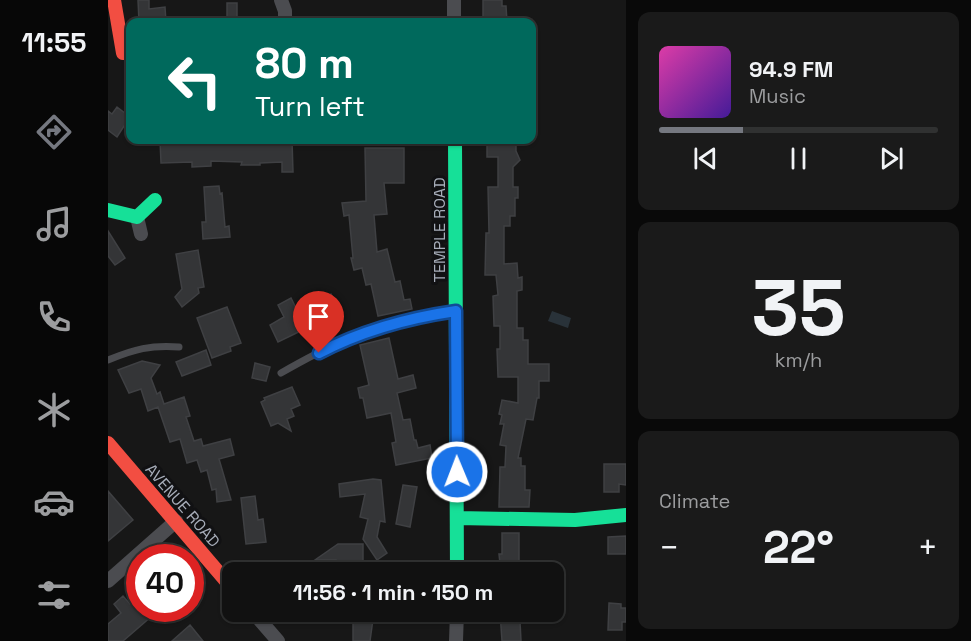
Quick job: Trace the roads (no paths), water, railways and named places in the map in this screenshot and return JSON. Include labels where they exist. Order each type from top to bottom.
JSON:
[{"type":"street","points":[[114,0],[123,53]]},
{"type":"street","points":[[281,0],[285,18]]},
{"type":"street","points":[[454,0],[454,18]]},
{"type":"street","name":"TEMPLE ROAD","points":[[455,144],[457,562]]},
{"type":"street","points":[[137,217],[155,200]]},
{"type":"street","points":[[108,210],[137,217]]},
{"type":"street","points":[[137,217],[141,234]]},
{"type":"street","name":"AVENUE ROAD","points":[[108,443],[222,576]]},
{"type":"street","points":[[458,518],[575,520],[626,515]]},
{"type":"street","points":[[108,581],[176,521]]},
{"type":"street","points":[[262,622],[278,641]]},
{"type":"street","points":[[456,641],[457,622]]},
{"type":"lane","points":[[281,373],[357,335],[417,317],[456,311]]},
{"type":"lane","points":[[108,360],[130,351],[156,345],[179,347]]}]
